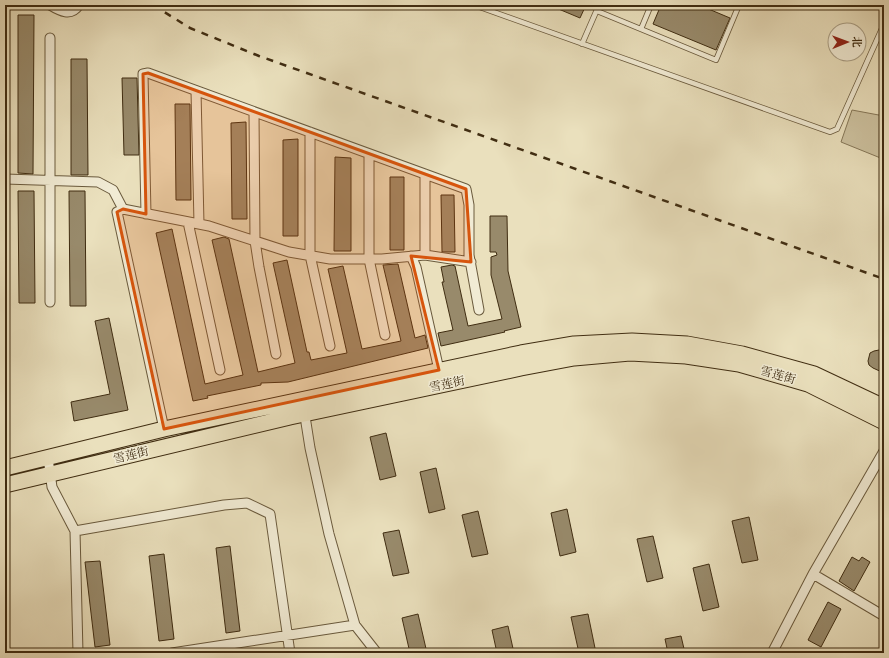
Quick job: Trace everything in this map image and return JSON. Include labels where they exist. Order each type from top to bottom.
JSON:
[{"type":"main road","name":"雪莲街","points":[[5,485],[50,475],[439,370],[520,353],[574,344],[632,341],[687,344],[742,354],[814,374],[884,407]]},
{"type":"main road","name":"雪莲街","points":[[5,468],[164,429],[303,407],[574,358],[630,353],[686,356],[740,364],[808,384],[884,422]]},
{"type":"street","points":[[50,5],[67,13],[74,11],[79,5]]},
{"type":"street","points":[[50,38],[50,302]]},
{"type":"street","points":[[146,214],[143,74],[148,73],[466,190],[469,205],[470,262],[479,310]]},
{"type":"street","points":[[196,91],[199,224]]},
{"type":"street","points":[[254,112],[255,241],[276,354]]},
{"type":"street","points":[[310,132],[310,255],[330,346]]},
{"type":"street","points":[[369,154],[369,259],[385,335]]},
{"type":"street","points":[[425,174],[425,255]]},
{"type":"street","points":[[5,179],[98,182],[112,190],[123,209]]},
{"type":"street","points":[[164,429],[117,212],[123,209],[209,226],[289,252],[330,259],[369,259],[425,255],[470,262]]},
{"type":"street","points":[[188,222],[220,370]]},
{"type":"street","points":[[411,256],[416,267],[439,370]]},
{"type":"street","points":[[303,407],[329,534],[356,625],[377,653]]},
{"type":"street","points":[[772,653],[813,574],[884,451]]},
{"type":"street","points":[[48,458],[52,487],[75,531],[78,653]]},
{"type":"street","points":[[75,531],[224,505],[247,503],[270,514],[290,653]]},
{"type":"street","points":[[813,574],[884,616]]},
{"type":"street","points":[[172,653],[356,625]]},
{"type":"lane","points":[[474,5],[830,132],[838,129],[884,24]]},
{"type":"lane","points":[[582,44],[599,5]]},
{"type":"lane","points":[[641,29],[651,5]]},
{"type":"lane","points":[[597,11],[716,60],[739,5]]},
{"type":"highlighted area","points":[[148,73],[466,189],[471,262],[411,256],[439,370],[164,429],[117,212],[123,209],[146,214],[143,74]]},
{"type":"shaded area","points":[[852,110],[884,116],[883,159],[841,142]]},
{"type":"building","points":[[549,5],[586,5],[580,18]]},
{"type":"building","points":[[661,5],[699,5],[730,18],[716,50],[653,24]]},
{"type":"building","points":[[18,15],[34,15],[33,174],[18,173]]},
{"type":"building","points":[[71,59],[87,59],[88,175],[71,175]]},
{"type":"building","points":[[122,78],[137,78],[139,155],[124,155]]},
{"type":"building","points":[[175,104],[190,104],[191,200],[176,200]]},
{"type":"building","points":[[246,122],[247,219],[232,219],[231,123]]},
{"type":"building","points":[[298,139],[298,236],[283,236],[283,140]]},
{"type":"building","points":[[335,157],[351,158],[351,251],[334,251]]},
{"type":"building","points":[[390,177],[404,177],[404,250],[390,250]]},
{"type":"building","points":[[18,191],[34,191],[35,303],[19,303]]},
{"type":"building","points":[[69,191],[85,191],[86,306],[70,306]]},
{"type":"building","points":[[441,195],[454,195],[455,252],[442,252]]},
{"type":"building","points":[[490,216],[507,216],[508,271],[521,327],[441,346],[438,333],[453,330],[442,282],[444,282],[441,267],[452,265],[455,266],[468,326],[502,319],[491,275],[491,257],[497,255],[496,252],[490,252]]},
{"type":"building","points":[[172,229],[205,384],[243,375],[212,240],[224,237],[229,239],[258,372],[295,363],[273,263],[287,260],[307,352],[309,352],[311,360],[347,353],[328,269],[343,266],[362,349],[401,341],[383,265],[398,264],[415,338],[425,335],[428,348],[288,382],[261,383],[261,385],[207,396],[208,398],[193,401],[156,233]]},
{"type":"building","points":[[109,318],[128,410],[74,421],[71,402],[110,394],[95,321]]},
{"type":"building","points":[[884,349],[884,373],[869,365],[868,361],[870,353]]},
{"type":"building","points":[[386,433],[396,476],[380,480],[370,437]]},
{"type":"building","points":[[436,468],[445,509],[429,513],[420,472]]},
{"type":"building","points":[[567,509],[576,552],[560,556],[551,513]]},
{"type":"building","points":[[478,511],[488,554],[472,557],[462,515]]},
{"type":"building","points":[[749,517],[758,560],[742,563],[732,521]]},
{"type":"building","points":[[399,530],[409,573],[393,576],[383,533]]},
{"type":"building","points":[[653,536],[663,578],[647,582],[637,539]]},
{"type":"building","points":[[230,546],[240,631],[226,633],[216,548]]},
{"type":"building","points":[[164,554],[174,639],[159,641],[149,556]]},
{"type":"building","points":[[852,557],[859,561],[862,557],[870,562],[854,591],[839,581]]},
{"type":"building","points":[[100,561],[110,645],[95,647],[85,562]]},
{"type":"building","points":[[709,564],[719,607],[703,611],[693,568]]},
{"type":"building","points":[[828,602],[841,609],[821,647],[808,640]]},
{"type":"building","points":[[418,614],[427,653],[410,653],[402,618]]},
{"type":"building","points":[[588,614],[596,653],[579,653],[571,617]]},
{"type":"building","points":[[508,626],[514,653],[497,653],[492,630]]},
{"type":"building","points":[[681,636],[685,653],[668,653],[665,639]]},
{"type":"railway","points":[[153,5],[190,28],[259,56],[884,279]]}]
